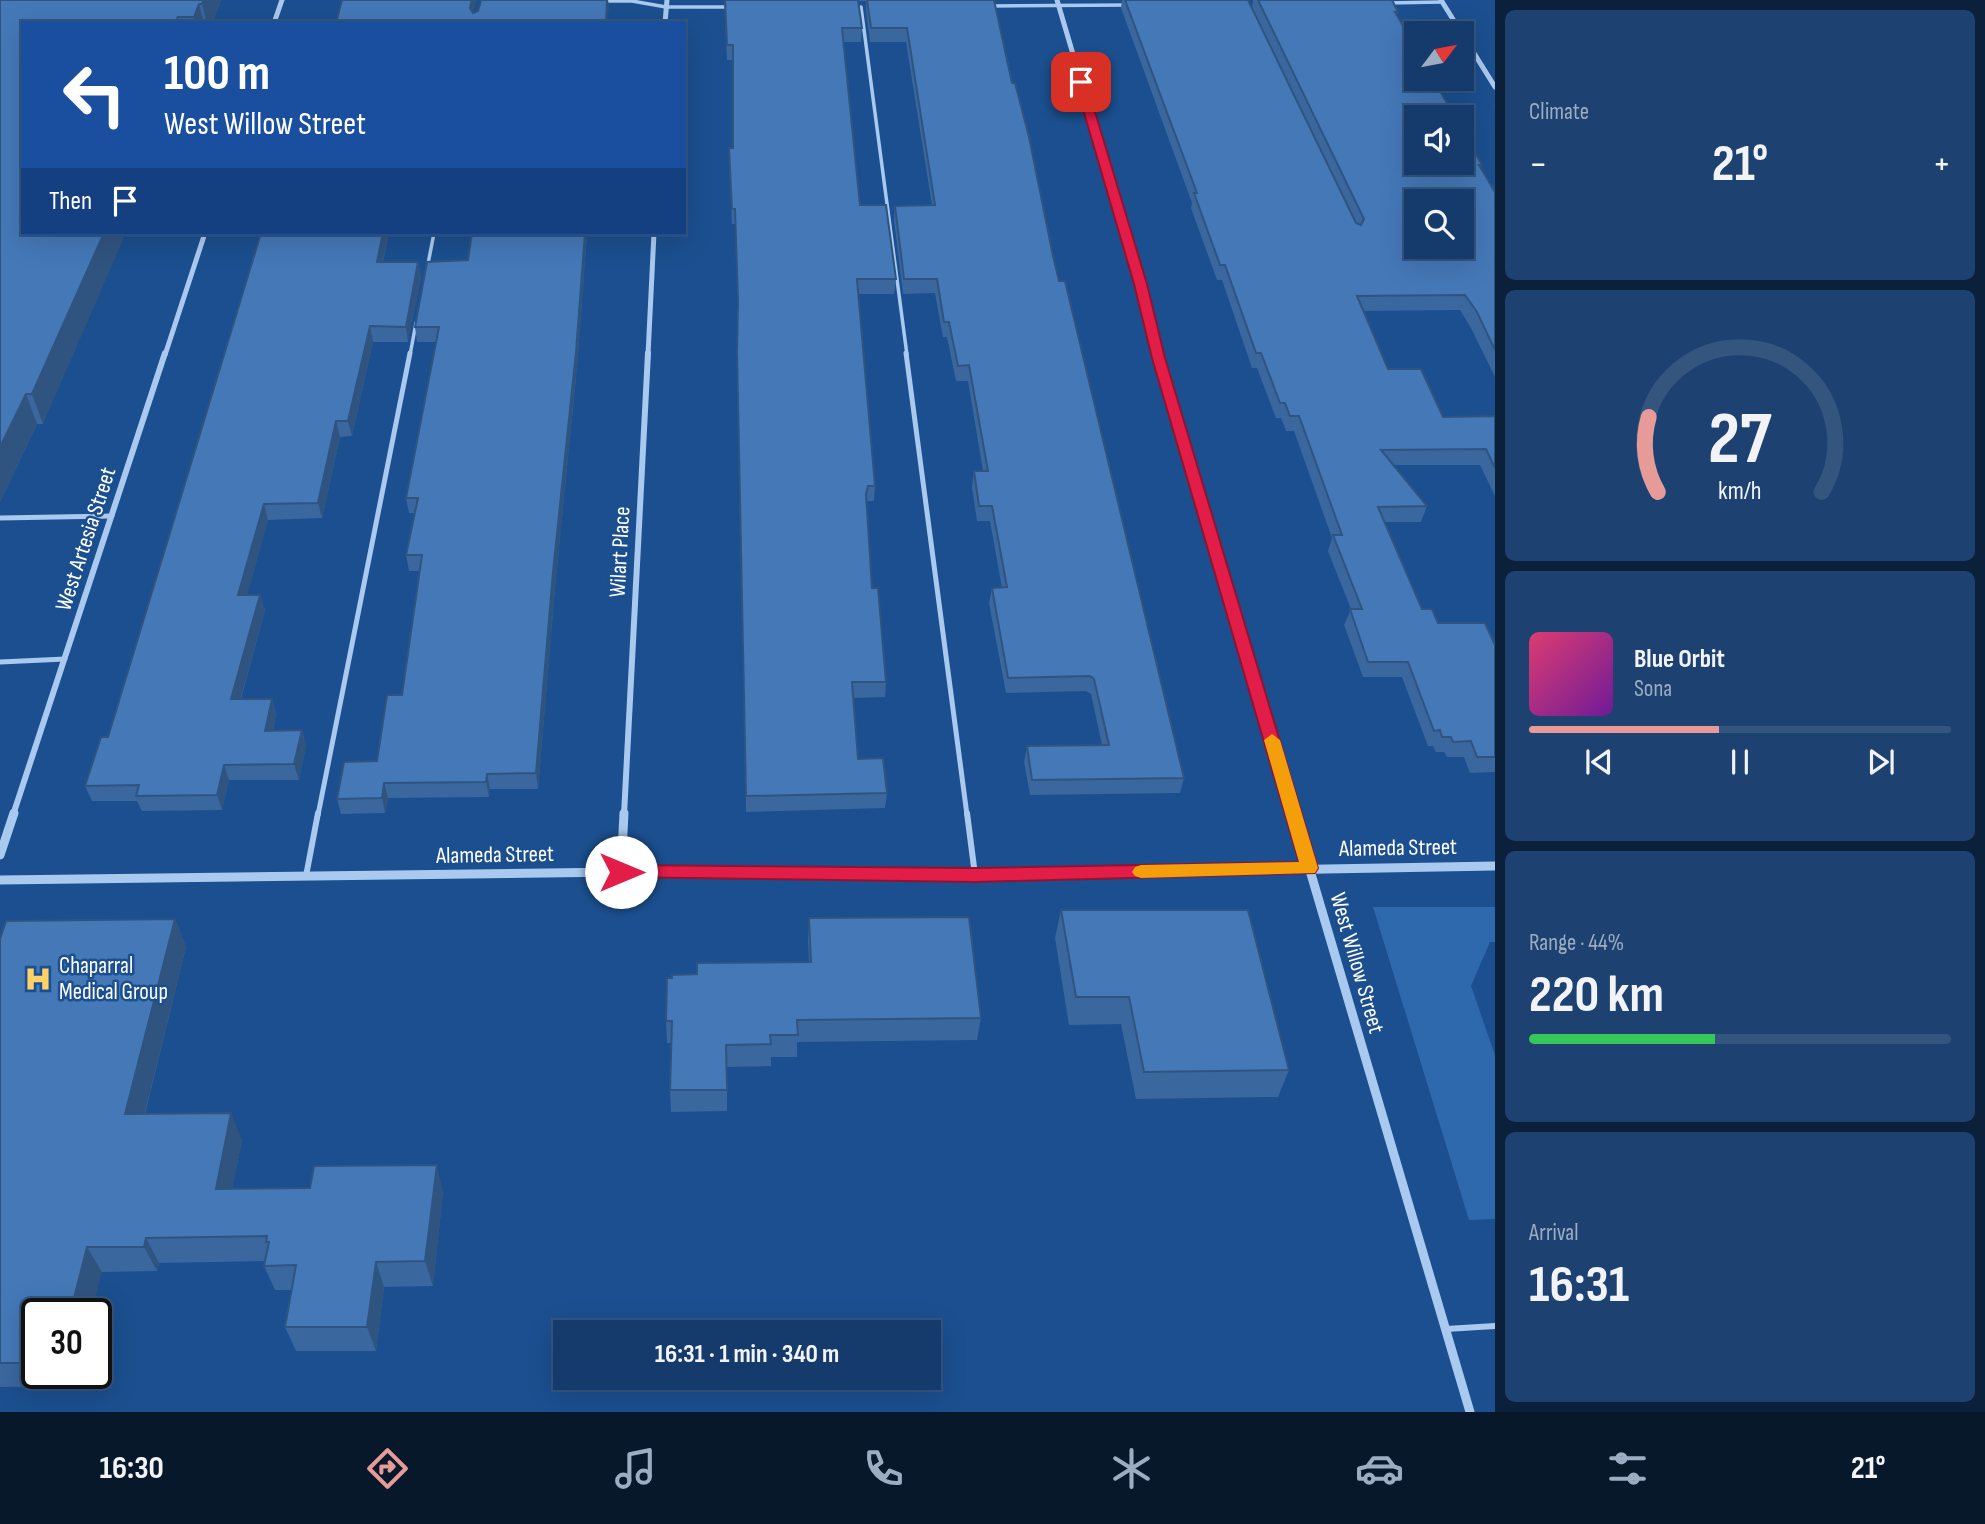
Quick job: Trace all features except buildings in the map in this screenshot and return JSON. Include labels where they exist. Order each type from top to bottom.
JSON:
[{"type":"street","points":[[275,21],[282,0]]},
{"type":"street","points":[[666,21],[667,0]]},
{"type":"street","points":[[1442,1],[1495,87]]},
{"type":"street","name":"West Willow Street","points":[[1058,3],[1141,284],[1159,358],[1470,1412]]},
{"type":"street","name":"West Artesia Street","points":[[0,856],[204,235]]},
{"type":"street","name":"Wilart Place","points":[[621,872],[654,235]]},
{"type":"street","name":"Alameda Street","points":[[0,880],[621,872],[975,875],[1495,866]]},
{"type":"lane","points":[[591,2],[632,1],[666,7],[736,7]]},
{"type":"lane","points":[[1377,3],[1442,1]]},
{"type":"lane","points":[[979,6],[1058,3],[1138,5]]},
{"type":"lane","points":[[861,7],[975,875]]},
{"type":"lane","points":[[426,274],[434,235]]},
{"type":"lane","points":[[306,876],[418,315]]},
{"type":"lane","points":[[0,518],[112,516]]},
{"type":"lane","points":[[0,662],[65,659]]},
{"type":"lane","points":[[1446,1329],[1495,1326]]},
{"type":"shaded area","points":[[1373,907],[1495,907],[1495,942],[1490,942],[1471,986],[1495,1055],[1495,1219],[1469,1220]]},
{"type":"slow traffic","points":[[1141,872],[1309,868],[1272,740]]},
{"type":"place","name":"Chaparral Medical Group","points":[[38,979]]},
{"type":"route","points":[[621,872],[975,875],[1309,868],[1081,82]]}]
